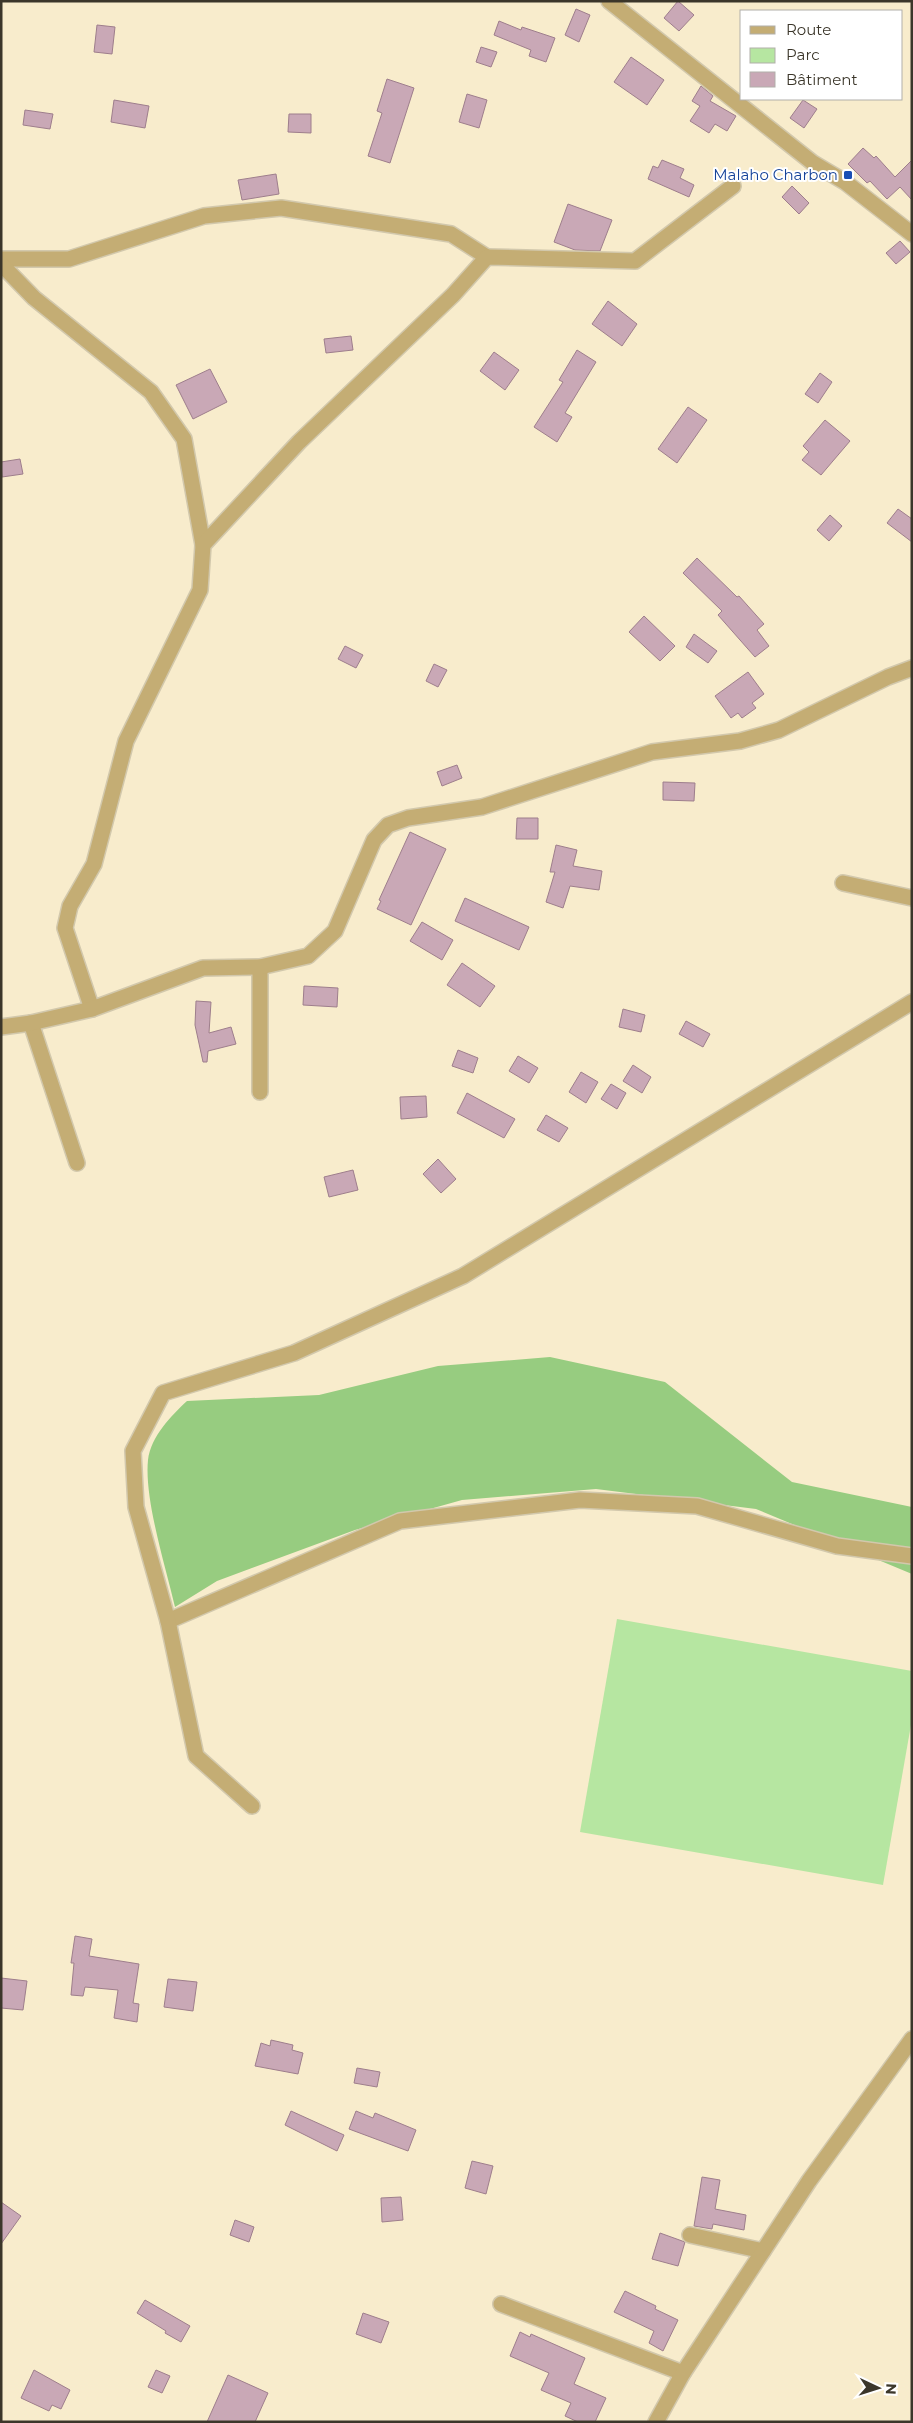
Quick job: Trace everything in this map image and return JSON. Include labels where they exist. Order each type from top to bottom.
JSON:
[{"type":"street","points":[[609,1],[813,163],[845,182],[912,234]]},
{"type":"street","points":[[1,259],[69,259],[204,216],[281,208],[450,234],[487,257],[634,261],[733,186]]},
{"type":"street","points":[[203,545],[299,442],[453,295],[487,257]]},
{"type":"street","points":[[1,264],[34,298],[152,392],[184,438],[203,545],[200,590],[126,741],[94,864],[70,906],[66,928],[92,1009]]},
{"type":"street","points":[[1,1026],[31,1023],[92,1009],[203,968],[260,967],[308,956],[335,931],[374,840],[388,825],[408,818],[482,807],[652,752],[740,741],[779,730],[888,677],[912,668]]},
{"type":"street","points":[[843,883],[912,898]]},
{"type":"street","points":[[260,967],[260,1092]]},
{"type":"street","points":[[252,1806],[196,1756],[168,1621],[136,1507],[133,1451],[164,1393],[294,1353],[464,1276],[912,1002]]},
{"type":"street","points":[[31,1023],[77,1163]]},
{"type":"street","points":[[168,1621],[400,1521],[580,1500],[697,1506],[837,1546],[912,1556]]},
{"type":"street","points":[[656,2422],[683,2373],[763,2251],[810,2181],[912,2039]]},
{"type":"street","points":[[690,2234],[763,2251]]},
{"type":"street","points":[[501,2304],[683,2373]]},
{"type":"green space","points":[[550,1357],[665,1382],[792,1482],[912,1507],[912,1574],[756,1509],[596,1489],[462,1500],[355,1530],[217,1581],[175,1607],[152,1513],[149,1494],[148,1460],[157,1435],[168,1420],[187,1401],[319,1395],[438,1366]]},
{"type":"green space","points":[[617,1619],[912,1671],[912,1719],[883,1885],[580,1832]]},
{"type":"building","points":[[678,1],[694,15],[679,31],[664,18]]},
{"type":"building","points":[[576,9],[590,15],[579,42],[565,35]]},
{"type":"building","points":[[499,21],[521,30],[522,27],[555,38],[546,62],[529,56],[531,50],[494,35]]},
{"type":"building","points":[[97,25],[115,27],[112,54],[94,52]]},
{"type":"building","points":[[481,47],[497,52],[491,67],[476,62]]},
{"type":"building","points":[[631,57],[664,80],[647,105],[614,82]]},
{"type":"building","points":[[387,79],[414,88],[390,163],[368,156],[382,113],[377,111]]},
{"type":"building","points":[[701,86],[713,96],[710,101],[736,116],[727,131],[715,124],[709,133],[690,121],[700,106],[692,101]]},
{"type":"building","points":[[467,94],[487,100],[479,128],[459,122]]},
{"type":"building","points":[[114,100],[149,106],[145,128],[111,122]]},
{"type":"building","points":[[803,100],[817,109],[804,128],[790,118]]},
{"type":"building","points":[[25,110],[53,114],[50,129],[23,125]]},
{"type":"building","points":[[289,114],[311,114],[311,133],[288,132]]},
{"type":"building","points":[[863,148],[874,158],[876,156],[895,177],[912,160],[912,200],[900,187],[887,199],[870,181],[867,183],[848,164]]},
{"type":"building","points":[[662,160],[684,169],[680,178],[694,185],[689,197],[648,179],[653,166],[658,168]]},
{"type":"building","points":[[276,174],[279,194],[242,200],[238,180]]},
{"type":"building","points":[[792,186],[809,203],[799,214],[782,197]]},
{"type":"building","points":[[568,204],[612,220],[600,251],[575,250],[554,242]]},
{"type":"building","points":[[900,241],[910,252],[896,264],[886,253]]},
{"type":"building","points":[[608,301],[637,324],[622,346],[592,324]]},
{"type":"building","points":[[351,336],[353,350],[326,353],[324,339]]},
{"type":"building","points":[[577,350],[596,362],[565,413],[572,417],[557,442],[534,427],[563,382],[559,380]]},
{"type":"building","points":[[494,352],[519,370],[505,390],[480,371]]},
{"type":"building","points":[[210,369],[227,402],[193,419],[176,385]]},
{"type":"building","points":[[820,373],[832,382],[818,403],[805,394]]},
{"type":"building","points":[[688,407],[707,420],[677,463],[658,449]]},
{"type":"building","points":[[825,420],[850,441],[821,475],[802,460],[809,452],[803,446]]},
{"type":"building","points":[[20,459],[23,474],[2,477],[1,462]]},
{"type":"building","points":[[898,509],[912,519],[912,542],[887,523]]},
{"type":"building","points":[[830,515],[842,526],[829,541],[817,530]]},
{"type":"building","points":[[697,558],[737,597],[739,596],[764,624],[757,630],[769,646],[755,657],[718,615],[722,611],[683,573]]},
{"type":"building","points":[[644,616],[675,646],[660,661],[629,632]]},
{"type":"building","points":[[694,634],[717,651],[708,663],[686,647]]},
{"type":"building","points":[[345,646],[363,655],[356,668],[338,659]]},
{"type":"building","points":[[434,664],[447,670],[438,687],[426,681]]},
{"type":"building","points":[[748,672],[764,694],[752,703],[756,708],[742,718],[738,713],[731,718],[715,696]]},
{"type":"building","points":[[457,765],[462,778],[442,786],[437,772]]},
{"type":"building","points":[[663,782],[695,783],[694,801],[663,800]]},
{"type":"building","points":[[517,818],[538,818],[538,839],[516,839]]},
{"type":"building","points":[[410,832],[446,849],[411,925],[377,909],[381,901],[379,900]]},
{"type":"building","points":[[556,845],[577,850],[573,866],[602,871],[599,890],[570,886],[563,908],[546,902],[555,872],[550,872]]},
{"type":"building","points":[[465,898],[529,927],[519,950],[455,921]]},
{"type":"building","points":[[422,922],[453,940],[442,960],[410,941]]},
{"type":"building","points":[[462,963],[495,986],[480,1007],[447,985]]},
{"type":"building","points":[[304,986],[338,988],[337,1007],[303,1005]]},
{"type":"building","points":[[196,1001],[211,1002],[209,1033],[231,1027],[236,1044],[208,1051],[207,1062],[203,1062],[195,1025]]},
{"type":"building","points":[[623,1009],[645,1015],[641,1032],[619,1027]]},
{"type":"building","points":[[686,1021],[710,1034],[703,1047],[679,1034]]},
{"type":"building","points":[[458,1050],[478,1058],[473,1073],[452,1066]]},
{"type":"building","points":[[518,1056],[538,1068],[529,1083],[509,1071]]},
{"type":"building","points":[[633,1065],[651,1077],[642,1093],[623,1081]]},
{"type":"building","points":[[581,1072],[598,1082],[586,1103],[569,1092]]},
{"type":"building","points":[[611,1084],[626,1093],[617,1109],[601,1099]]},
{"type":"building","points":[[467,1093],[515,1119],[504,1138],[457,1113]]},
{"type":"building","points":[[426,1096],[427,1117],[401,1119],[400,1097]]},
{"type":"building","points":[[546,1115],[568,1128],[559,1142],[537,1130]]},
{"type":"building","points":[[438,1159],[456,1179],[441,1193],[423,1174]]},
{"type":"building","points":[[353,1170],[358,1190],[329,1197],[324,1177]]},
{"type":"building","points":[[75,1936],[92,1939],[89,1956],[139,1964],[133,2003],[139,2004],[137,2022],[114,2018],[118,1990],[85,1987],[83,1996],[71,1995],[74,1963],[71,1963]]},
{"type":"building","points":[[1,1978],[27,1981],[23,2010],[1,2008]]},
{"type":"building","points":[[168,1979],[197,1982],[193,2011],[164,2007]]},
{"type":"building","points":[[271,2040],[293,2045],[292,2050],[303,2053],[298,2074],[255,2066],[261,2043],[270,2046]]},
{"type":"building","points":[[357,2068],[380,2072],[377,2087],[354,2083]]},
{"type":"building","points":[[291,2111],[344,2135],[337,2151],[285,2125]]},
{"type":"building","points":[[356,2111],[373,2118],[375,2113],[416,2130],[408,2151],[349,2129]]},
{"type":"building","points":[[472,2161],[493,2166],[486,2194],[465,2188]]},
{"type":"building","points":[[702,2177],[720,2180],[715,2209],[746,2215],[744,2230],[713,2224],[712,2229],[694,2226]]},
{"type":"building","points":[[401,2197],[403,2220],[382,2222],[381,2198]]},
{"type":"building","points":[[1,2202],[21,2216],[1,2244]]},
{"type":"building","points":[[235,2220],[254,2227],[249,2242],[230,2235]]},
{"type":"building","points":[[660,2233],[685,2242],[678,2266],[652,2259]]},
{"type":"building","points":[[625,2291],[656,2306],[655,2309],[678,2320],[663,2351],[649,2343],[654,2331],[614,2312]]},
{"type":"building","points":[[145,2300],[190,2326],[181,2342],[137,2313]]},
{"type":"building","points":[[363,2313],[389,2322],[381,2343],[356,2334]]},
{"type":"building","points":[[520,2332],[530,2337],[531,2334],[585,2358],[574,2384],[606,2398],[595,2422],[578,2422],[565,2416],[571,2403],[541,2390],[549,2373],[510,2356]]},
{"type":"building","points":[[34,2370],[70,2390],[61,2409],[52,2405],[49,2411],[21,2398]]},
{"type":"building","points":[[156,2370],[170,2376],[162,2393],[148,2387]]},
{"type":"building","points":[[228,2375],[268,2393],[255,2422],[207,2422]]},
{"type":"place","name":"Malaho Charbon","points":[[848,175]]}]
